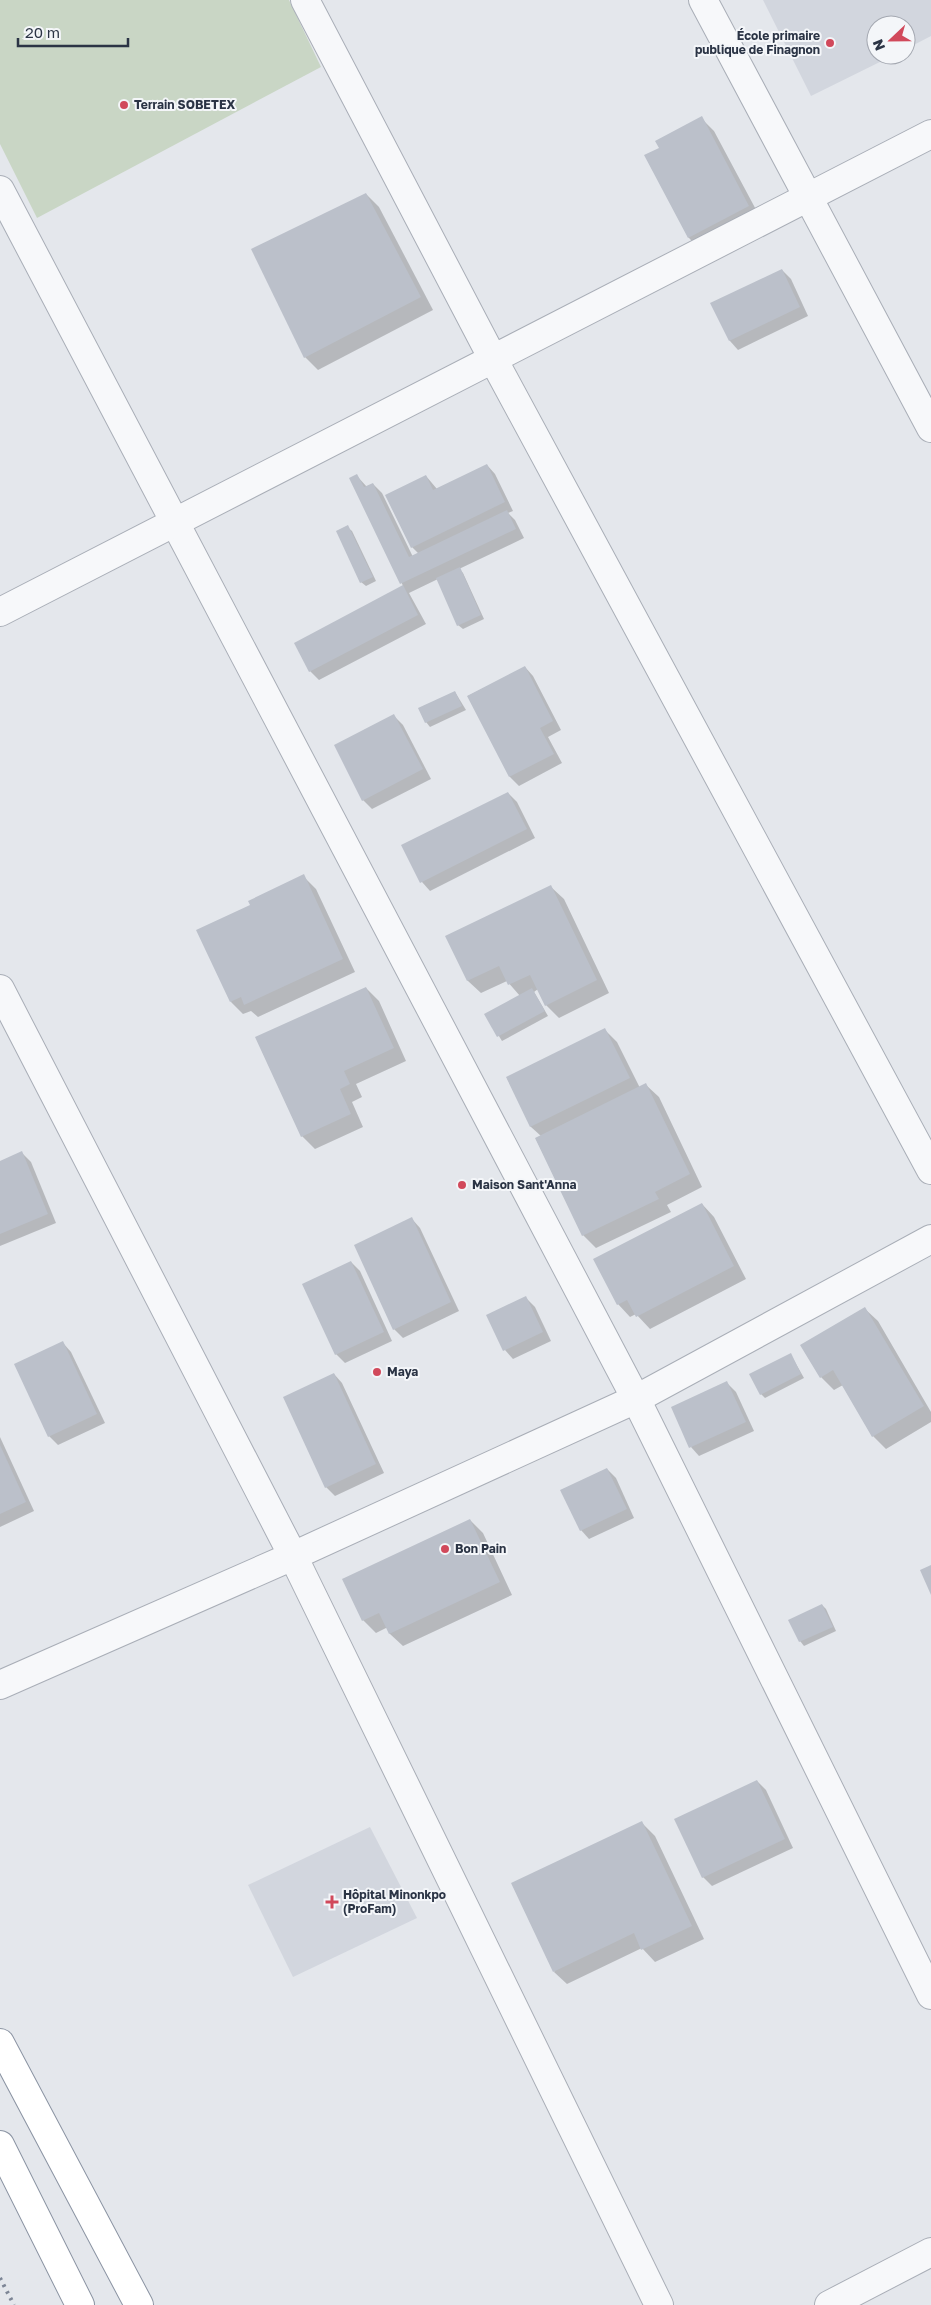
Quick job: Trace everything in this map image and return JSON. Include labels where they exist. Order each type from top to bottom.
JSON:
[{"type":"highway","points":[[0,2043],[139,2305]]},
{"type":"highway","points":[[0,2145],[80,2305]]},
{"type":"street","points":[[305,0],[493,359],[931,1170]]},
{"type":"street","points":[[703,0],[931,428]]},
{"type":"street","points":[[0,612],[931,134]]},
{"type":"street","points":[[0,190],[636,1400],[931,1995]]},
{"type":"street","points":[[0,989],[293,1556],[659,2305]]},
{"type":"street","points":[[0,1685],[293,1556],[636,1400],[931,1239]]},
{"type":"street","points":[[829,2305],[931,2252]]},
{"type":"shaded area","name":"École primaire publique de Finagnon","points":[[763,0],[931,0],[931,36],[916,44],[916,15],[866,15],[866,65],[874,65],[811,96]]},
{"type":"shaded area","name":"Hôpital Minonkpo (ProFam)","points":[[370,1827],[417,1918],[293,1977],[248,1885]]},
{"type":"green space","name":"Terrain SOBETEX","points":[[0,0],[289,0],[321,67],[37,218],[0,144]]},
{"type":"building","points":[[702,116],[749,206],[688,238],[644,155],[659,148],[655,141]]},
{"type":"building","points":[[366,193],[421,297],[304,358],[251,249]]},
{"type":"building","points":[[782,269],[800,307],[729,341],[710,303]]},
{"type":"building","points":[[487,464],[505,502],[411,548],[385,495],[426,475],[433,490]]},
{"type":"building","points":[[357,474],[364,487],[373,483],[409,557],[507,510],[516,529],[400,584],[349,478]]},
{"type":"building","points":[[348,525],[373,577],[360,583],[336,531]]},
{"type":"building","points":[[460,567],[481,615],[457,626],[436,578]]},
{"type":"building","points":[[403,585],[418,615],[309,672],[294,643]]},
{"type":"building","points":[[525,666],[553,721],[540,728],[554,754],[509,777],[467,696]]},
{"type":"building","points":[[455,691],[462,706],[425,723],[418,708]]},
{"type":"building","points":[[394,714],[423,769],[362,801],[334,745]]},
{"type":"building","points":[[508,792],[527,829],[420,883],[401,845]]},
{"type":"building","points":[[304,874],[343,959],[244,1005],[241,997],[230,1002],[196,930],[250,905],[248,901]]},
{"type":"building","points":[[551,885],[597,980],[545,1006],[530,975],[508,985],[499,966],[467,981],[445,936]]},
{"type":"building","points":[[366,987],[394,1048],[344,1071],[350,1084],[340,1089],[351,1114],[301,1137],[255,1037]]},
{"type":"building","points":[[532,988],[545,1011],[497,1037],[484,1014]]},
{"type":"building","points":[[605,1028],[630,1078],[530,1127],[506,1077]]},
{"type":"building","points":[[646,1083],[690,1174],[655,1192],[659,1199],[582,1236],[535,1138]]},
{"type":"building","points":[[22,1151],[48,1214],[0,1234],[0,1161]]},
{"type":"building","points":[[702,1203],[734,1266],[636,1317],[627,1300],[617,1305],[593,1259]]},
{"type":"building","points":[[412,1217],[451,1302],[393,1330],[354,1245]]},
{"type":"building","points":[[351,1261],[384,1332],[335,1355],[302,1284]]},
{"type":"building","points":[[526,1296],[543,1332],[503,1351],[486,1315]]},
{"type":"building","points":[[865,1307],[924,1406],[872,1437],[833,1370],[820,1378],[800,1345]]},
{"type":"building","points":[[63,1341],[97,1414],[48,1437],[14,1364]]},
{"type":"building","points":[[791,1353],[801,1374],[760,1395],[749,1374]]},
{"type":"building","points":[[334,1373],[376,1464],[325,1488],[283,1397]]},
{"type":"building","points":[[727,1381],[746,1422],[689,1448],[671,1407]]},
{"type":"building","points":[[0,1445],[26,1502],[0,1514]]},
{"type":"building","points":[[607,1468],[627,1509],[580,1531],[560,1490]]},
{"type":"building","name":"Bon Pain","points":[[470,1519],[500,1582],[389,1634],[379,1613],[362,1621],[342,1579]]},
{"type":"building","points":[[931,1565],[931,1595],[920,1570]]},
{"type":"building","points":[[822,1604],[833,1627],[799,1642],[788,1620]]},
{"type":"building","points":[[757,1780],[785,1839],[702,1878],[674,1819]]},
{"type":"building","points":[[642,1821],[692,1926],[641,1950],[634,1933],[553,1972],[511,1883]]},
{"type":"railway","points":[[0,2278],[14,2305]]},
{"type":"place","name":"École primaire publique de Finagnon","points":[[830,43]]},
{"type":"place","name":"Terrain SOBETEX","points":[[124,105]]},
{"type":"place","name":"Maison Sant'Anna","points":[[462,1185]]},
{"type":"place","name":"Maya","points":[[377,1372]]},
{"type":"place","name":"Bon Pain","points":[[445,1549]]},
{"type":"place","name":"Hôpital Minonkpo (ProFam)","points":[[332,1902]]}]
